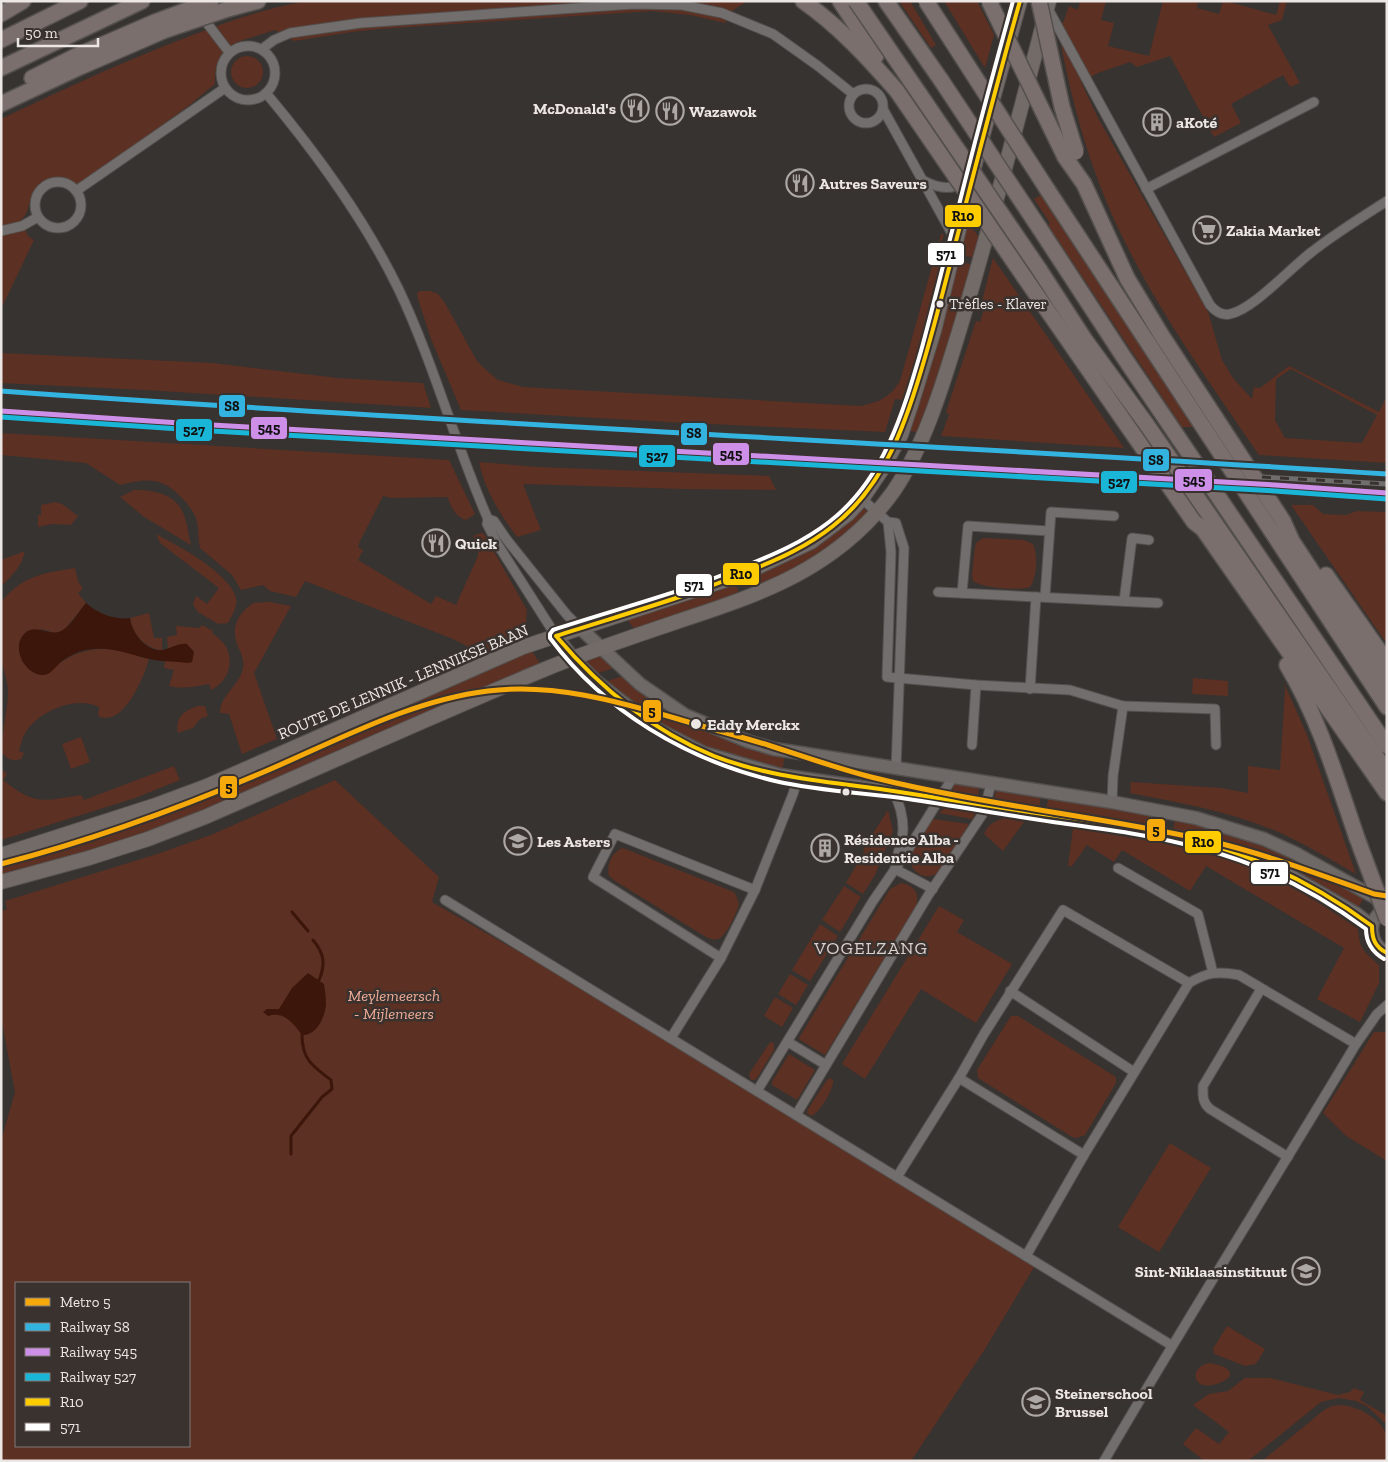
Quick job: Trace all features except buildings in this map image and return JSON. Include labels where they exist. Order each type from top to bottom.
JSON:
[{"type":"highway","points":[[1,14],[23,1]]},
{"type":"highway","points":[[1,40],[80,1]]},
{"type":"highway","points":[[1,104],[80,67],[211,1]]},
{"type":"highway","points":[[1,93],[74,57],[159,26],[258,1]]},
{"type":"highway","points":[[803,1],[835,25],[898,91]]},
{"type":"highway","points":[[840,1],[898,91],[1025,278],[1194,522],[1203,529],[1387,793]]},
{"type":"highway","points":[[856,1],[1039,269],[1085,340],[1147,425],[1387,772]]},
{"type":"highway","points":[[886,1],[941,80],[1387,746]]},
{"type":"highway","points":[[926,1],[1203,429],[1387,707]]},
{"type":"highway","points":[[989,1],[1071,155],[1127,278],[1283,521],[1292,541],[1387,686]]},
{"type":"highway","points":[[1,68],[140,2]]},
{"type":"highway","points":[[1044,3],[1071,155]]},
{"type":"highway","points":[[1283,521],[1300,537],[1387,662]]},
{"type":"highway","points":[[1194,522],[1197,532],[1296,679],[1332,765],[1387,919]]},
{"type":"main road","name":"ROUTE DE LENNIK - LENNIKSE BAAN","points":[[1,855],[147,808],[207,786],[418,695],[523,647],[741,575],[787,555],[817,538],[848,514],[862,499],[883,468],[900,434],[912,402],[934,331],[976,160],[1020,1]]},
{"type":"main road","points":[[1,882],[89,858],[148,839],[206,817],[542,671],[602,648],[749,598],[821,561],[866,524],[894,490],[920,444],[932,410],[972,288],[1044,3]]},
{"type":"street","points":[[190,1],[229,52]]},
{"type":"street","points":[[1044,3],[1215,311],[1229,314],[1259,298],[1312,251],[1387,201]]},
{"type":"street","points":[[262,49],[274,40],[290,33],[361,23],[634,4],[682,5],[722,13],[773,34],[853,94]]},
{"type":"street","points":[[247,45],[262,49],[273,62],[275,70],[274,82],[266,93],[258,98],[240,99],[231,95],[224,88],[221,79],[220,69],[223,60],[229,52],[238,47],[247,45]]},
{"type":"street","points":[[76,191],[224,88]]},
{"type":"street","points":[[883,109],[880,116],[874,121],[867,123],[859,121],[852,116],[849,109],[850,99],[853,94],[861,89],[870,89],[876,92],[882,100],[883,109],[956,241]]},
{"type":"street","points":[[266,93],[298,131],[340,189],[372,239],[387,267],[408,312],[488,519],[487,524],[498,545],[556,636],[574,659],[597,682],[658,729],[704,753],[763,772],[1160,833],[1221,847],[1288,874],[1357,914],[1372,926]]},
{"type":"street","points":[[1146,189],[1314,102]]},
{"type":"street","points":[[924,181],[934,186],[954,186],[963,180],[976,160]]},
{"type":"street","points":[[59,182],[69,185],[76,191],[81,202],[80,214],[73,224],[64,228],[54,228],[41,221],[38,217],[35,208],[36,198],[41,190],[49,184],[59,182]]},
{"type":"street","points":[[1,231],[22,226],[38,217]]},
{"type":"street","points":[[862,499],[878,511],[888,522],[892,552],[887,676],[976,685],[1070,690],[1122,706],[1215,709],[1216,745]]},
{"type":"street","points":[[1030,689],[1051,512],[1114,516]]},
{"type":"street","points":[[488,519],[494,521],[564,611],[580,628],[640,684],[685,715],[747,741],[774,749],[1181,814],[1264,839],[1295,852],[1387,905]]},
{"type":"street","points":[[888,522],[896,523],[904,548],[896,768]]},
{"type":"street","points":[[962,593],[968,526],[1049,531]]},
{"type":"street","points":[[1124,601],[1132,538],[1149,540]]},
{"type":"street","points":[[938,592],[1158,603]]},
{"type":"street","points":[[972,745],[976,685]]},
{"type":"street","points":[[1112,802],[1113,776],[1122,706]]},
{"type":"street","points":[[757,1091],[873,901],[953,777]]},
{"type":"street","points":[[671,1038],[721,958],[755,890],[798,778]]},
{"type":"street","points":[[796,1115],[933,889],[984,812],[991,783]]},
{"type":"street","points":[[893,791],[898,800],[903,830],[894,869]]},
{"type":"street","points":[[721,958],[593,877],[615,834],[755,890]]},
{"type":"street","points":[[1118,868],[1198,914],[1213,973]]},
{"type":"street","points":[[894,869],[933,889]]},
{"type":"street","points":[[444,900],[1172,1345]]},
{"type":"street","points":[[1387,909],[1375,918],[1371,934],[1378,948],[1387,953]]},
{"type":"street","points":[[897,1177],[1062,910],[1189,983]]},
{"type":"street","points":[[1026,1256],[1084,1155],[1189,983],[1199,977],[1213,973],[1224,972],[1239,975],[1356,1044]]},
{"type":"street","points":[[1261,989],[1203,1086],[1203,1099],[1210,1109],[1288,1157]]},
{"type":"street","points":[[1010,992],[1134,1072]]},
{"type":"street","points":[[1104,1461],[1172,1345],[1356,1044],[1377,1014],[1387,1005]]},
{"type":"street","points":[[788,1042],[826,1065]]},
{"type":"street","points":[[959,1078],[1084,1155]]},
{"type":"green space","points":[[307,1],[748,1],[733,10],[725,23],[690,15],[652,11],[379,29],[294,41],[275,30],[241,40],[225,50],[219,58],[215,84],[187,107],[78,185],[52,180],[46,181],[36,189],[26,214],[21,220],[28,236],[34,240],[1,309],[1,119],[166,45],[219,25],[277,7]]},
{"type":"green space","points":[[899,1],[910,1],[936,45],[931,48]]},
{"type":"green space","points":[[944,1],[977,1],[994,35],[985,68]]},
{"type":"green space","points":[[1080,1],[1106,1],[1101,20],[1114,23],[1108,46],[1149,56],[1163,1],[1198,1],[1197,8],[1219,14],[1223,1],[1226,1],[1276,15],[1280,1],[1287,1],[1282,20],[1268,25],[1300,83],[1290,87],[1283,75],[1231,104],[1241,123],[1214,137],[1170,56],[1137,67],[1130,62],[1098,73],[1081,82],[1098,118],[1208,312],[1222,360],[1233,378],[1252,399],[1254,387],[1260,388],[1289,366],[1379,412],[1387,396],[1387,463],[1259,455],[1224,404],[1141,273],[1114,219],[1092,165],[1068,80],[1057,22],[1063,23],[1069,6],[1078,10]],"holes":[[[1291,369],[1377,415],[1362,443],[1285,438],[1275,420],[1276,379]]]},
{"type":"green space","points":[[247,56],[259,60],[263,72],[259,84],[247,88],[235,84],[231,72],[235,60]]},
{"type":"green space","points":[[1041,195],[1194,427],[1182,427],[1048,225],[1050,223],[1034,199]]},
{"type":"green space","points":[[966,219],[980,239],[976,258],[957,254]]},
{"type":"green space","points":[[941,234],[944,234],[938,256],[942,258],[913,370],[903,400],[895,399],[885,432],[461,410],[431,339],[417,293],[420,291],[430,291],[438,294],[445,303],[477,361],[498,380],[523,387],[861,406],[884,398],[900,381]]},
{"type":"green space","points":[[993,258],[1124,448],[941,436],[949,415],[946,412],[976,321],[980,322],[986,303],[982,301]]},
{"type":"green space","points":[[956,261],[974,265],[921,433],[906,430]]},
{"type":"green space","points":[[1,353],[213,363],[338,378],[423,383],[431,408],[1,383]]},
{"type":"green space","points":[[1,433],[449,460],[475,514],[466,520],[462,518],[454,511],[447,497],[390,498],[383,496],[360,541],[358,547],[363,550],[358,560],[431,604],[436,596],[456,605],[478,556],[478,547],[473,536],[481,533],[484,534],[527,610],[525,637],[483,654],[453,639],[305,581],[296,597],[270,591],[263,585],[241,590],[232,575],[200,548],[198,525],[193,512],[180,496],[166,485],[152,481],[137,481],[120,485],[86,463],[1,455]]},
{"type":"green space","points":[[479,462],[539,467],[769,476],[776,490],[523,484],[541,530],[517,537],[494,502],[485,483]]},
{"type":"green space","points":[[134,490],[159,493],[176,502],[184,516],[191,545],[144,517],[120,497]]},
{"type":"green space","points":[[55,502],[62,504],[78,516],[71,525],[52,524],[38,527],[38,515],[41,515],[41,505]]},
{"type":"green space","points":[[1291,505],[1313,505],[1323,514],[1346,515],[1357,511],[1387,512],[1387,542],[1385,545],[1387,550],[1387,644]]},
{"type":"green space","points":[[862,508],[866,510],[867,514],[834,545],[789,574],[752,588],[750,583],[754,576],[800,552]]},
{"type":"green space","points":[[156,534],[202,561],[224,579],[236,598],[234,611],[228,623],[218,624],[198,612],[193,604],[196,596],[207,604],[219,588],[160,543]]},
{"type":"green space","points":[[983,538],[1024,540],[1033,544],[1036,554],[1036,566],[1030,587],[1018,589],[1001,588],[973,581],[975,547],[976,543]]},
{"type":"green space","points":[[25,551],[16,570],[1,586],[1,560]]},
{"type":"green space","points":[[75,568],[78,581],[83,589],[78,593],[86,603],[65,629],[60,632],[55,633],[42,629],[25,634],[20,640],[19,650],[48,674],[71,656],[89,650],[109,649],[123,651],[149,659],[131,699],[116,715],[107,718],[98,716],[99,707],[90,704],[71,704],[60,707],[34,722],[22,739],[19,751],[24,753],[21,759],[10,759],[2,752],[8,689],[1,656],[1,602],[17,586],[25,581],[43,574]]},
{"type":"green space","points":[[730,584],[736,586],[738,595],[635,630],[627,619]]},
{"type":"green space","points":[[270,602],[291,606],[254,673],[277,739],[242,754],[229,714],[220,713],[223,702],[242,672],[243,661],[236,640],[235,630],[240,616],[246,608],[254,603]]},
{"type":"green space","points":[[149,613],[154,638],[162,638],[162,650],[145,644],[131,624],[130,618]]},
{"type":"green space","points":[[202,625],[213,631],[212,633],[222,641],[229,653],[229,666],[225,678],[217,687],[211,690],[209,684],[189,687],[169,686],[174,670],[164,668],[165,660],[178,661],[175,646],[168,649],[167,637],[177,635],[176,626],[200,628]]},
{"type":"green space","points":[[531,650],[541,665],[223,803],[132,838],[1,879],[1,859],[57,843]]},
{"type":"green space","points":[[601,655],[614,668],[595,674],[585,662]]},
{"type":"green space","points":[[623,676],[648,696],[785,754],[782,772],[729,758],[664,727],[604,682]]},
{"type":"green space","points":[[1193,678],[1228,681],[1228,696],[1192,694]]},
{"type":"green space","points":[[1284,683],[1307,735],[1356,874],[1303,844],[1267,827],[1209,809],[1130,793],[1131,782],[1221,788],[1248,793],[1248,766],[1280,770]]},
{"type":"green space","points":[[198,706],[205,706],[208,716],[200,719],[193,728],[178,733],[177,727],[181,715]]},
{"type":"green space","points":[[81,737],[90,762],[71,769],[62,744]]},
{"type":"green space","points":[[174,766],[180,780],[135,798],[1,840],[1,768],[7,774],[3,780],[32,798],[48,800],[81,795],[84,800]]},
{"type":"green space","name":"Meylemeersch - Mijlemeers","points":[[335,780],[439,877],[432,902],[542,965],[1036,1264],[985,1349],[911,1461],[1,1461],[1,1141],[15,1092],[1,1017],[1,912],[7,909],[5,901],[154,855],[211,835]]},
{"type":"green space","points":[[954,782],[979,786],[978,799],[952,795]]},
{"type":"green space","points":[[996,790],[1041,794],[1039,811],[994,800]]},
{"type":"green space","points":[[1049,795],[1168,815],[1165,830],[1046,810]]},
{"type":"green space","points":[[947,806],[977,811],[972,819],[939,813]]},
{"type":"green space","points":[[888,810],[893,831],[875,875],[863,894],[846,883],[865,850],[863,849]]},
{"type":"green space","points":[[1176,817],[1265,843],[1364,898],[1357,909],[1350,904],[1173,831]]},
{"type":"green space","points":[[1005,818],[1024,822],[1003,851],[984,834],[992,823]]},
{"type":"green space","points":[[933,819],[969,824],[940,871],[930,876],[925,876],[912,868],[909,857]]},
{"type":"green space","points":[[1073,828],[1177,846],[1232,861],[1251,868],[1306,895],[1341,917],[1358,929],[1360,942],[1364,950],[1379,965],[1379,983],[1360,1022],[1317,999],[1344,948],[1206,866],[1190,891],[1122,850],[1114,862],[1087,845],[1072,866],[1068,866]]},
{"type":"green space","points":[[623,848],[734,892],[739,904],[734,918],[724,934],[716,939],[706,937],[609,876],[608,867],[613,855]]},
{"type":"green space","points":[[901,883],[915,890],[917,897],[916,906],[825,1055],[799,1038],[890,889]]},
{"type":"green space","points":[[844,886],[861,897],[840,932],[822,920]]},
{"type":"green space","points":[[939,906],[964,920],[957,932],[1012,964],[976,1023],[921,989],[865,1079],[842,1064]]},
{"type":"green space","points":[[820,924],[838,936],[810,981],[792,970]]},
{"type":"green space","points":[[790,974],[808,985],[796,1005],[778,994]]},
{"type":"green space","points":[[775,997],[793,1008],[782,1027],[764,1016]]},
{"type":"green space","points":[[1011,1016],[1018,1016],[1116,1077],[1116,1083],[1085,1135],[1076,1138],[1072,1137],[978,1078],[977,1070]]},
{"type":"green space","points":[[1374,1032],[1387,1032],[1387,1161],[1346,1136],[1323,1113]]},
{"type":"green space","points":[[770,1042],[774,1043],[774,1050],[757,1078],[751,1080],[749,1074]]},
{"type":"green space","points":[[789,1054],[815,1070],[797,1100],[772,1085]]},
{"type":"green space","points":[[830,1078],[833,1080],[833,1083],[829,1094],[818,1111],[811,1116],[807,1113],[808,1109]]},
{"type":"green space","points":[[1170,1143],[1211,1168],[1159,1252],[1118,1227]]},
{"type":"green space","points":[[1227,1326],[1265,1349],[1256,1364],[1245,1366],[1214,1354],[1213,1349]]},
{"type":"green space","points":[[1210,1363],[1230,1371],[1229,1376],[1218,1384],[1203,1385],[1198,1382],[1196,1372],[1203,1365]]},
{"type":"green space","points":[[1245,1378],[1270,1378],[1338,1395],[1350,1392],[1354,1388],[1364,1392],[1360,1400],[1387,1416],[1387,1425],[1367,1406],[1356,1401],[1339,1398],[1321,1402],[1248,1461],[1202,1461],[1183,1444],[1196,1428],[1219,1444],[1229,1432],[1193,1405],[1209,1394],[1228,1391]]},
{"type":"green space","points":[[1341,1405],[1362,1411],[1375,1419],[1385,1430],[1387,1437],[1387,1461],[1262,1461],[1324,1410],[1332,1406]]},
{"type":"shaded area","points":[[86,603],[107,615],[118,618],[130,618],[137,635],[151,648],[163,650],[187,644],[194,652],[192,662],[158,661],[120,651],[95,649],[70,656],[46,675],[31,671],[19,653],[21,639],[25,633],[34,629],[52,632],[61,631],[65,629]]},
{"type":"shaded area","points":[[308,973],[324,984],[326,1004],[324,1015],[319,1025],[312,1033],[302,1035],[288,1019],[279,1015],[268,1016],[263,1012],[267,1009],[279,1009],[292,988]]},
{"type":"waterway","points":[[292,912],[308,931]]},
{"type":"waterway","points":[[313,940],[320,949],[323,959],[323,969],[319,980]]},
{"type":"waterway","points":[[291,1154],[291,1136],[322,1097],[332,1089],[331,1080],[313,1066],[306,1056],[302,1035]]},
{"type":"railway","points":[[1262,477],[1387,484]]},
{"type":"metro line","name":"5","points":[[1,864],[100,835],[196,800],[399,713],[458,696],[488,691],[537,689],[584,695],[632,706],[768,745],[819,762],[913,787],[1126,824],[1231,846],[1272,858],[1374,894],[1387,896]]},
{"type":"rail line","name":"S8","points":[[1,391],[348,414],[1387,474]]},
{"type":"rail line","name":"545","points":[[1,411],[195,424],[1275,485],[1387,493]]},
{"type":"rail line","name":"527","points":[[1,417],[195,430],[1275,491],[1387,499]]},
{"type":"transit line","name":"571","points":[[1013,1],[926,333],[907,398],[888,444],[864,487],[829,522],[809,536],[788,547],[698,584],[553,630],[550,638],[572,665],[596,689],[622,710],[650,729],[710,760],[742,772],[775,781],[825,790],[908,799],[1128,833],[1185,844],[1225,855],[1267,871],[1328,903],[1366,929],[1370,947],[1384,959]]},
{"type":"transit line","name":"R10","points":[[1020,1],[919,378],[893,448],[868,490],[852,509],[833,526],[814,540],[782,557],[702,589],[556,636],[590,673],[628,706],[669,734],[714,756],[775,774],[1124,826],[1165,833],[1205,843],[1271,867],[1333,900],[1372,926],[1375,942],[1387,953]]},
{"type":"place","name":"McDonald's","points":[[635,108]]},
{"type":"place","name":"Wazawok","points":[[670,111]]},
{"type":"place","name":"aKoté","points":[[1157,122]]},
{"type":"place","name":"Autres Saveurs","points":[[800,183]]},
{"type":"place","name":"Zakia Market","points":[[1207,230]]},
{"type":"place","name":"Trèfles - Klaver","points":[[940,304]]},
{"type":"place","name":"Quick","points":[[436,543]]},
{"type":"place","name":"Eddy Merckx","points":[[696,724]]},
{"type":"place","name":"Les Asters","points":[[518,841]]},
{"type":"place","name":"Résidence Alba - Residentie Alba","points":[[825,848]]},
{"type":"place","name":"Sint-Niklaasinstituut","points":[[1306,1271]]},
{"type":"place","name":"Steinerschool Brussel","points":[[1036,1402]]},
{"type":"district","name":"VOGELZANG","points":[[871,948]]}]
